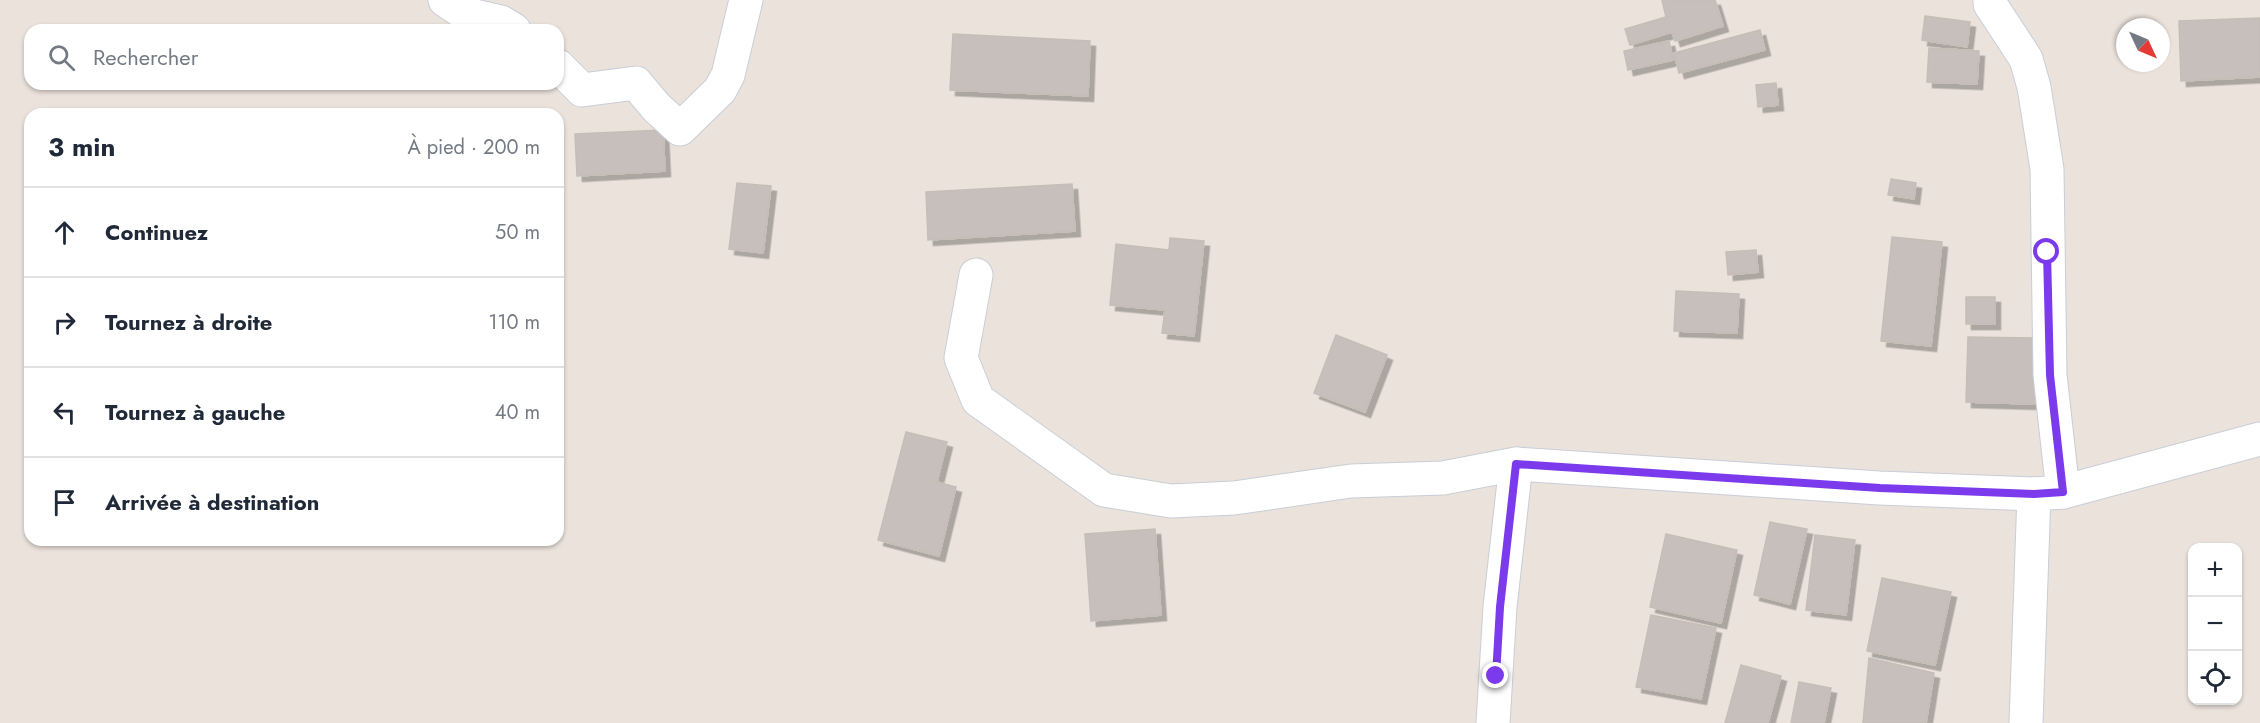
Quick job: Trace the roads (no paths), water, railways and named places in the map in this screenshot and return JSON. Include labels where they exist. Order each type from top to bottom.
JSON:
[{"type":"street","points":[[445,0],[466,14],[504,24]]},
{"type":"street","points":[[564,72],[582,90],[636,83],[656,107],[680,129],[720,90],[728,75],[746,0]]},
{"type":"street","points":[[1990,0],[1990,4],[2026,59],[2034,87],[2047,169],[2049,493],[2026,723]]},
{"type":"street","points":[[976,275],[961,358],[978,400],[1104,490],[1171,501],[1234,498],[1351,481],[1443,478],[1516,464],[1880,488],[2049,493],[2260,439]]},
{"type":"street","points":[[1493,723],[1500,607],[1516,464]]}]
